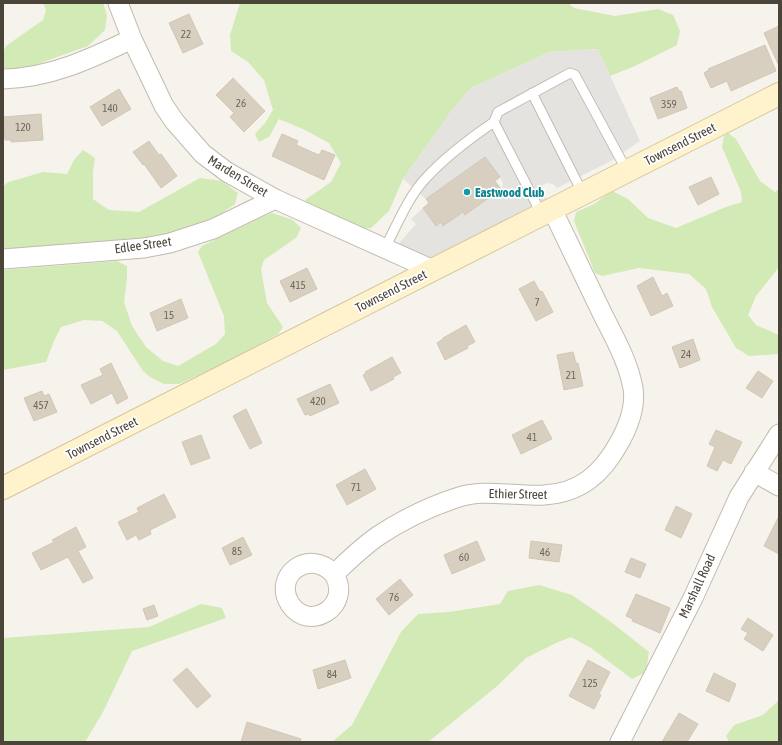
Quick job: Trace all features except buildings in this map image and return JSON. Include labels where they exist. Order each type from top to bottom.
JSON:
[{"type":"street","name":"Marden Street","points":[[118,3],[132,39],[164,106],[188,139],[203,154],[227,172],[276,199],[433,270]]},
{"type":"street","points":[[3,79],[32,77],[47,74],[132,39]]},
{"type":"street","name":"Townsend Street","points":[[3,488],[779,94]]},
{"type":"street","name":"Edlee Street","points":[[3,259],[144,248],[170,243],[213,229],[276,199]]},
{"type":"street","name":"Ethier Street","points":[[334,574],[362,548],[378,536],[415,515],[448,501],[473,494],[542,495],[555,494],[579,486],[597,473],[617,447],[633,406],[634,398],[631,379],[618,346],[547,212]]},
{"type":"street","name":"Marshall Road","points":[[620,742],[693,598],[739,497],[779,434]]},
{"type":"street","points":[[754,472],[779,486]]},
{"type":"lane","points":[[385,248],[407,206],[424,180],[462,144],[494,122],[498,112],[570,73],[576,75],[627,172]]},
{"type":"lane","points":[[532,93],[583,194]]},
{"type":"lane","points":[[494,122],[547,212]]},
{"type":"green space","points":[[43,3],[103,3],[107,15],[105,30],[88,46],[18,71],[3,68],[3,52],[6,46],[43,20],[46,10]]},
{"type":"green space","points":[[240,3],[568,3],[574,8],[615,16],[658,9],[673,15],[680,31],[677,45],[635,66],[610,76],[598,49],[550,52],[471,88],[453,109],[403,179],[389,211],[371,228],[354,229],[309,208],[305,200],[331,182],[341,163],[329,143],[303,129],[279,119],[269,137],[259,142],[255,134],[265,123],[273,110],[264,80],[248,62],[231,51],[230,35]]},
{"type":"green space","points":[[728,133],[736,139],[760,181],[775,192],[779,189],[779,267],[756,296],[748,315],[756,325],[779,335],[779,354],[749,356],[736,348],[712,307],[706,289],[689,274],[639,268],[602,276],[595,273],[574,221],[576,212],[594,204],[612,191],[628,199],[648,218],[676,228],[726,207],[742,202],[741,192],[722,147],[724,136]]},
{"type":"green space","points":[[83,150],[95,158],[93,172],[93,199],[109,210],[139,212],[200,178],[222,181],[238,193],[235,204],[219,215],[171,235],[126,243],[3,251],[3,186],[9,182],[43,172],[67,174],[74,160]]},
{"type":"green space","points":[[272,213],[293,220],[301,228],[296,238],[264,260],[261,269],[267,303],[283,327],[278,334],[227,362],[179,384],[164,384],[150,377],[143,371],[117,331],[102,321],[84,320],[61,327],[46,362],[3,370],[3,270],[117,261],[127,266],[124,302],[132,326],[146,347],[163,361],[178,366],[216,344],[225,334],[224,316],[198,252],[202,246]]},
{"type":"green space","points":[[539,585],[572,595],[611,622],[649,652],[646,672],[632,679],[591,648],[571,637],[526,658],[496,687],[428,742],[332,742],[352,725],[401,632],[418,614],[449,612],[500,604],[508,591]]},
{"type":"green space","points":[[201,604],[222,608],[226,618],[132,651],[103,712],[85,742],[3,742],[3,638],[149,627]]},
{"type":"green space","points":[[779,690],[779,742],[729,742],[726,736],[734,725],[763,715],[778,701]]},
{"type":"shaded area","points":[[598,49],[640,141],[611,161],[557,188],[553,184],[547,183],[540,187],[552,209],[433,270],[392,251],[416,224],[411,219],[423,208],[436,226],[441,222],[444,226],[463,212],[465,215],[501,189],[503,184],[500,177],[485,157],[426,199],[403,179],[453,109],[471,88],[550,52]]},
{"type":"place","name":"Eastwood Club","points":[[467,192]]}]
